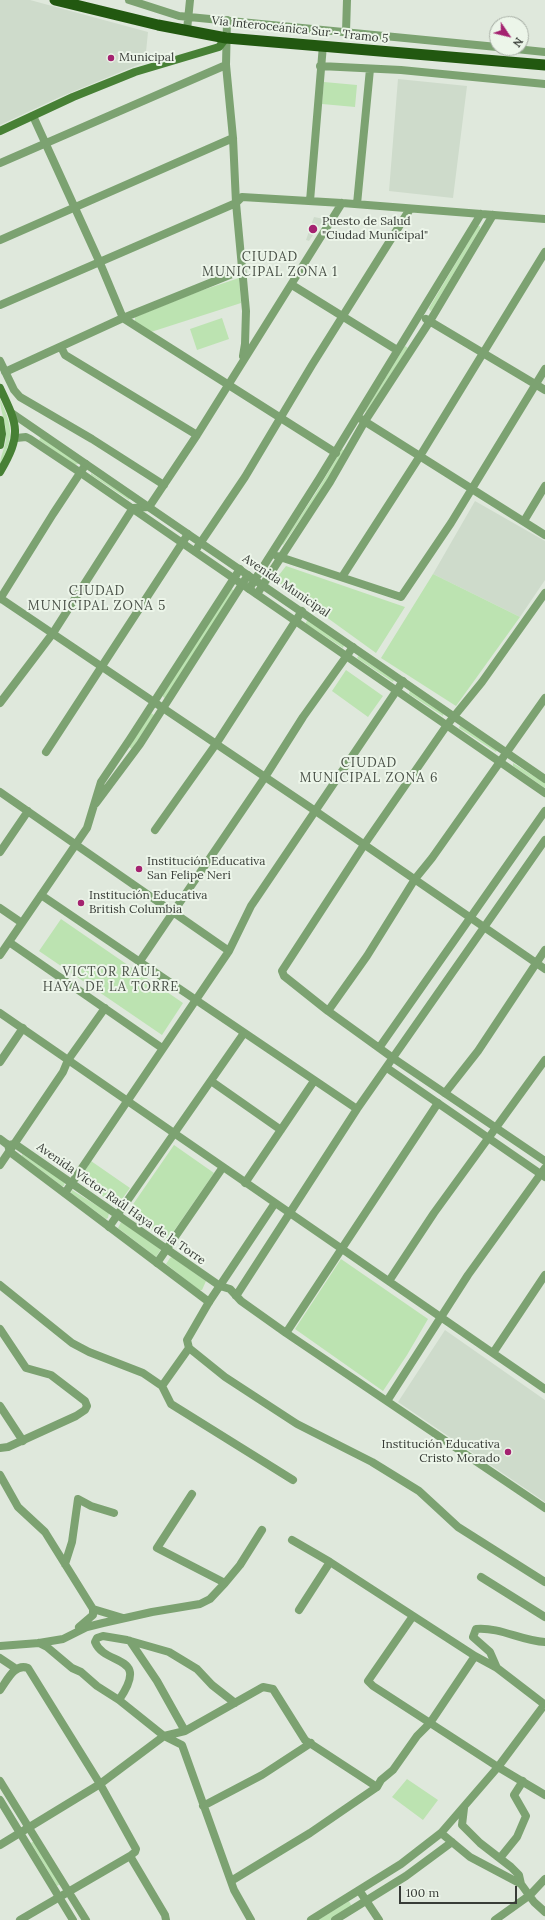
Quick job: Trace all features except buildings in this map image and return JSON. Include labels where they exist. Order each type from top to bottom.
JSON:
[{"type":"highway","name":"Vía Interoceánica Sur - Tramo 5","points":[[55,0],[158,25],[226,38],[323,45],[545,66]]},
{"type":"main road","points":[[0,131],[73,97],[135,72],[219,47],[226,38]]},
{"type":"main road","points":[[0,388],[13,414],[16,438],[8,458],[0,472]]},
{"type":"main road","points":[[0,420],[1,442]]},
{"type":"street","points":[[129,0],[179,16],[489,46]]},
{"type":"street","points":[[187,30],[190,0]]},
{"type":"street","points":[[346,32],[347,0]]},
{"type":"street","points":[[227,20],[226,65],[233,138],[236,203],[246,328],[242,361]]},
{"type":"street","points":[[310,201],[320,66],[323,45]]},
{"type":"street","points":[[529,50],[545,52]]},
{"type":"street","points":[[0,162],[226,65]]},
{"type":"street","points":[[320,66],[545,84]]},
{"type":"street","points":[[357,204],[370,69]]},
{"type":"street","points":[[33,116],[100,263],[123,318],[227,385],[336,452]]},
{"type":"street","points":[[0,240],[233,138]]},
{"type":"street","points":[[0,305],[236,203],[242,198],[357,204],[545,219]]},
{"type":"street","points":[[0,703],[53,633],[133,508],[149,507],[197,435],[342,203]]},
{"type":"street","points":[[195,551],[245,477],[280,417],[410,209]]},
{"type":"street","points":[[93,806],[140,744],[162,708],[252,577],[271,553],[336,452],[356,416],[420,315],[481,214]]},
{"type":"street","points":[[256,594],[330,482],[365,421],[430,321],[493,215]]},
{"type":"street","points":[[342,577],[420,456],[482,352],[545,252]]},
{"type":"street","points":[[5,372],[123,318],[242,270]]},
{"type":"street","points":[[292,285],[343,315],[397,350]]},
{"type":"street","points":[[420,315],[545,390]]},
{"type":"street","points":[[61,347],[65,355],[197,435]]},
{"type":"street","points":[[0,361],[14,390],[20,397],[92,439],[164,485]]},
{"type":"street","points":[[271,553],[401,597],[443,535],[545,369]]},
{"type":"street","name":"Avenida Municipal","points":[[13,414],[545,779]]},
{"type":"street","points":[[356,416],[545,535]]},
{"type":"street","name":"Avenida Municipal","points":[[16,438],[26,437],[30,439],[81,472],[545,793]]},
{"type":"street","points":[[86,464],[0,598],[266,777],[545,969]]},
{"type":"street","points":[[524,521],[545,486]]},
{"type":"street","points":[[46,752],[188,534]]},
{"type":"street","points":[[0,955],[87,828],[100,782],[240,569]]},
{"type":"street","points":[[545,592],[482,682],[447,725],[364,845],[282,971],[284,976],[328,1011],[379,1048],[545,1161]]},
{"type":"street","points":[[155,830],[216,744],[295,620],[302,612]]},
{"type":"street","points":[[140,961],[266,777],[303,717],[353,647]]},
{"type":"street","points":[[65,1193],[229,950],[251,906],[314,810],[403,681]]},
{"type":"street","points":[[328,1011],[367,956],[415,879],[432,858],[505,752],[545,698]]},
{"type":"street","points":[[0,792],[229,950]]},
{"type":"street","points":[[0,852],[28,811]]},
{"type":"street","points":[[379,1048],[545,812]]},
{"type":"street","points":[[236,1296],[358,1109],[545,840]]},
{"type":"street","points":[[41,895],[314,1081],[358,1109]]},
{"type":"street","points":[[0,908],[22,923]]},
{"type":"street","points":[[9,942],[162,1048]]},
{"type":"street","points":[[445,1093],[478,1051],[545,950]]},
{"type":"street","points":[[0,1166],[11,1147],[63,1072],[68,1060],[105,1008]]},
{"type":"street","points":[[0,1012],[440,1317],[544,1385]]},
{"type":"street","points":[[0,1062],[23,1028]]},
{"type":"street","points":[[109,1227],[244,1033]]},
{"type":"street","points":[[388,1281],[434,1213],[545,1060]]},
{"type":"street","points":[[386,1068],[488,1138],[543,1173],[468,1276],[440,1317],[387,1401]]},
{"type":"street","points":[[211,1081],[280,1130]]},
{"type":"street","points":[[245,1183],[314,1081]]},
{"type":"street","points":[[286,1333],[438,1103]]},
{"type":"street","points":[[0,1139],[11,1147]]},
{"type":"street","name":"Avenida Víctor Raúl Haya de la Torre","points":[[11,1147],[71,1183],[220,1286],[230,1289],[236,1296],[286,1333],[545,1508]]},
{"type":"street","name":"Avenida Víctor Raúl Haya de la Torre","points":[[11,1147],[65,1193],[209,1302]]},
{"type":"street","points":[[157,1263],[223,1167]]},
{"type":"street","points":[[275,1203],[209,1302],[187,1340],[189,1348],[225,1377],[297,1424],[372,1462],[419,1491],[458,1527],[545,1582]]},
{"type":"street","points":[[493,1353],[545,1274]]},
{"type":"street","points":[[0,1285],[8,1294],[72,1343],[89,1352],[143,1373],[162,1386],[170,1404],[293,1480]]},
{"type":"street","points":[[0,1329],[26,1368],[52,1375],[85,1401],[87,1406],[85,1410],[76,1416],[5,1449],[0,1448]]},
{"type":"street","points":[[162,1386],[189,1348]]},
{"type":"street","points":[[0,1406],[24,1440]]},
{"type":"street","points":[[0,1475],[18,1507],[45,1532],[93,1609],[93,1615],[63,1639],[39,1643],[0,1646]]},
{"type":"street","points":[[192,1494],[157,1548],[225,1583]]},
{"type":"street","points":[[65,1564],[72,1542],[78,1499],[91,1506],[114,1513]]},
{"type":"street","points":[[72,1633],[87,1627],[124,1618],[200,1604],[210,1599],[240,1565],[262,1530]]},
{"type":"street","points":[[292,1540],[330,1562],[475,1656],[497,1668],[545,1704],[498,1767],[464,1808],[440,1833],[401,1864],[311,1920]]},
{"type":"street","points":[[299,1610],[330,1562]]},
{"type":"street","points":[[481,1577],[545,1617]]},
{"type":"street","points":[[93,1609],[124,1618]]},
{"type":"street","points":[[413,1616],[368,1682],[498,1767],[545,1795]]},
{"type":"street","points":[[497,1668],[490,1652],[473,1637],[476,1628],[500,1630],[525,1640],[545,1642]]},
{"type":"street","points":[[119,1700],[129,1686],[130,1675],[128,1668],[120,1660],[102,1651],[96,1646],[95,1642],[97,1638],[103,1636],[152,1646],[185,1661],[197,1669],[212,1685],[234,1703]]},
{"type":"street","points":[[130,1641],[157,1681],[185,1731]]},
{"type":"street","points":[[39,1643],[47,1647],[72,1668],[81,1672],[97,1686],[119,1700],[164,1736],[182,1745],[234,1890],[251,1920]]},
{"type":"street","points":[[231,1881],[310,1833],[377,1787],[381,1780],[393,1770],[417,1736],[430,1723],[475,1656]]},
{"type":"street","points":[[0,1658],[15,1668]]},
{"type":"street","points":[[0,1690],[15,1668],[20,1666],[28,1668],[100,1784],[136,1846],[135,1852],[130,1856],[20,1920]]},
{"type":"street","points":[[0,1845],[100,1784],[164,1736],[185,1731],[263,1687],[272,1689],[305,1740],[377,1787]]},
{"type":"street","points":[[203,1806],[262,1775],[311,1744]]},
{"type":"street","points":[[0,1780],[86,1920]]},
{"type":"street","points":[[500,1858],[517,1837],[526,1816],[514,1795],[523,1782]]},
{"type":"street","points":[[0,1800],[73,1920]]},
{"type":"street","points":[[464,1808],[462,1825],[480,1843],[519,1875],[522,1884],[534,1902],[545,1912]]},
{"type":"street","points":[[440,1833],[470,1857],[522,1884]]},
{"type":"street","points":[[335,1920],[406,1876],[452,1842]]},
{"type":"street","points":[[130,1856],[165,1915],[166,1920]]},
{"type":"street","points":[[495,1920],[530,1895],[545,1879]]},
{"type":"street","points":[[359,1890],[379,1920]]},
{"type":"shaded area","points":[[0,0],[30,0],[148,32],[145,62],[60,97],[0,125]]},
{"type":"shaded area","points":[[398,79],[467,86],[453,198],[389,191]]},
{"type":"shaded area","name":"Puesto de Salud \"Ciudad Municipal\"","points":[[314,217],[324,219],[309,241],[306,240]]},
{"type":"shaded area","points":[[475,501],[545,541],[545,580],[520,617],[433,574]]},
{"type":"shaded area","name":"Institución Educativa Cristo Morado","points":[[445,1330],[545,1400],[545,1502],[398,1402]]},
{"type":"green space","points":[[324,82],[357,85],[355,107],[322,104]]},
{"type":"green space","points":[[478,226],[480,226],[480,229],[430,311],[429,308]]},
{"type":"green space","points":[[239,278],[241,303],[151,332],[135,322],[135,317],[200,291]]},
{"type":"green space","points":[[222,318],[229,339],[197,350],[190,329]]},
{"type":"green space","points":[[405,346],[408,348],[366,412],[365,411]]},
{"type":"green space","points":[[0,399],[9,425],[10,439],[0,465],[6,441],[6,432]]},
{"type":"green space","points":[[41,437],[78,464],[75,465],[39,440]]},
{"type":"green space","points":[[342,449],[345,451],[330,477],[283,545],[282,544],[317,491]]},
{"type":"green space","points":[[91,473],[130,498],[129,500],[91,475]]},
{"type":"green space","points":[[286,566],[405,607],[376,653],[275,580]]},
{"type":"green space","points":[[433,574],[520,617],[456,706],[381,658]]},
{"type":"green space","points":[[232,589],[234,591],[165,698],[163,697],[163,694],[229,590]]},
{"type":"green space","points":[[308,620],[344,645],[343,648],[306,624]]},
{"type":"green space","points":[[359,656],[394,680],[393,682],[358,659],[357,657]]},
{"type":"green space","points":[[346,670],[383,696],[368,717],[332,691]]},
{"type":"green space","points":[[410,690],[444,713],[443,716],[409,694]]},
{"type":"green space","points":[[151,713],[154,715],[132,749],[129,747]]},
{"type":"green space","points":[[460,725],[497,750],[496,752],[459,728]]},
{"type":"green space","points":[[513,763],[545,783],[545,788],[513,766]]},
{"type":"green space","points":[[61,919],[183,1003],[162,1035],[39,951]]},
{"type":"green space","points":[[174,1145],[214,1173],[167,1241],[127,1213]]},
{"type":"green space","points":[[22,1154],[65,1182],[64,1186],[22,1156]]},
{"type":"green space","points":[[91,1161],[130,1188],[117,1206],[79,1180]]},
{"type":"green space","points":[[72,1190],[109,1213],[108,1218],[106,1219],[71,1193]]},
{"type":"green space","points":[[121,1222],[161,1249],[156,1257],[118,1228]]},
{"type":"green space","points":[[172,1257],[206,1281],[202,1290],[199,1290],[166,1264]]},
{"type":"green space","points":[[341,1259],[428,1319],[407,1355],[383,1391],[295,1329]]},
{"type":"green space","points":[[407,1779],[438,1800],[423,1820],[392,1797]]},
{"type":"green space","points":[[34,1841],[60,1884],[57,1886],[31,1843]]},
{"type":"green space","points":[[349,1901],[352,1907],[330,1920],[318,1920]]},
{"type":"place","name":"Municipal","points":[[111,58]]},
{"type":"place","name":"Puesto de Salud \"Ciudad Municipal\"","points":[[313,229]]},
{"type":"place","name":"Institución Educativa San Felipe Neri","points":[[139,869]]},
{"type":"place","name":"Institución Educativa British Columbia","points":[[81,903]]},
{"type":"place","name":"Institución Educativa Cristo Morado","points":[[508,1452]]},
{"type":"district","name":"CIUDAD MUNICIPAL ZONA 1","points":[[270,264]]},
{"type":"district","name":"CIUDAD MUNICIPAL ZONA 5","points":[[97,598]]},
{"type":"district","name":"CIUDAD MUNICIPAL ZONA 6","points":[[369,770]]},
{"type":"district","name":"VICTOR RAUL HAYA DE LA TORRE","points":[[111,980]]}]
